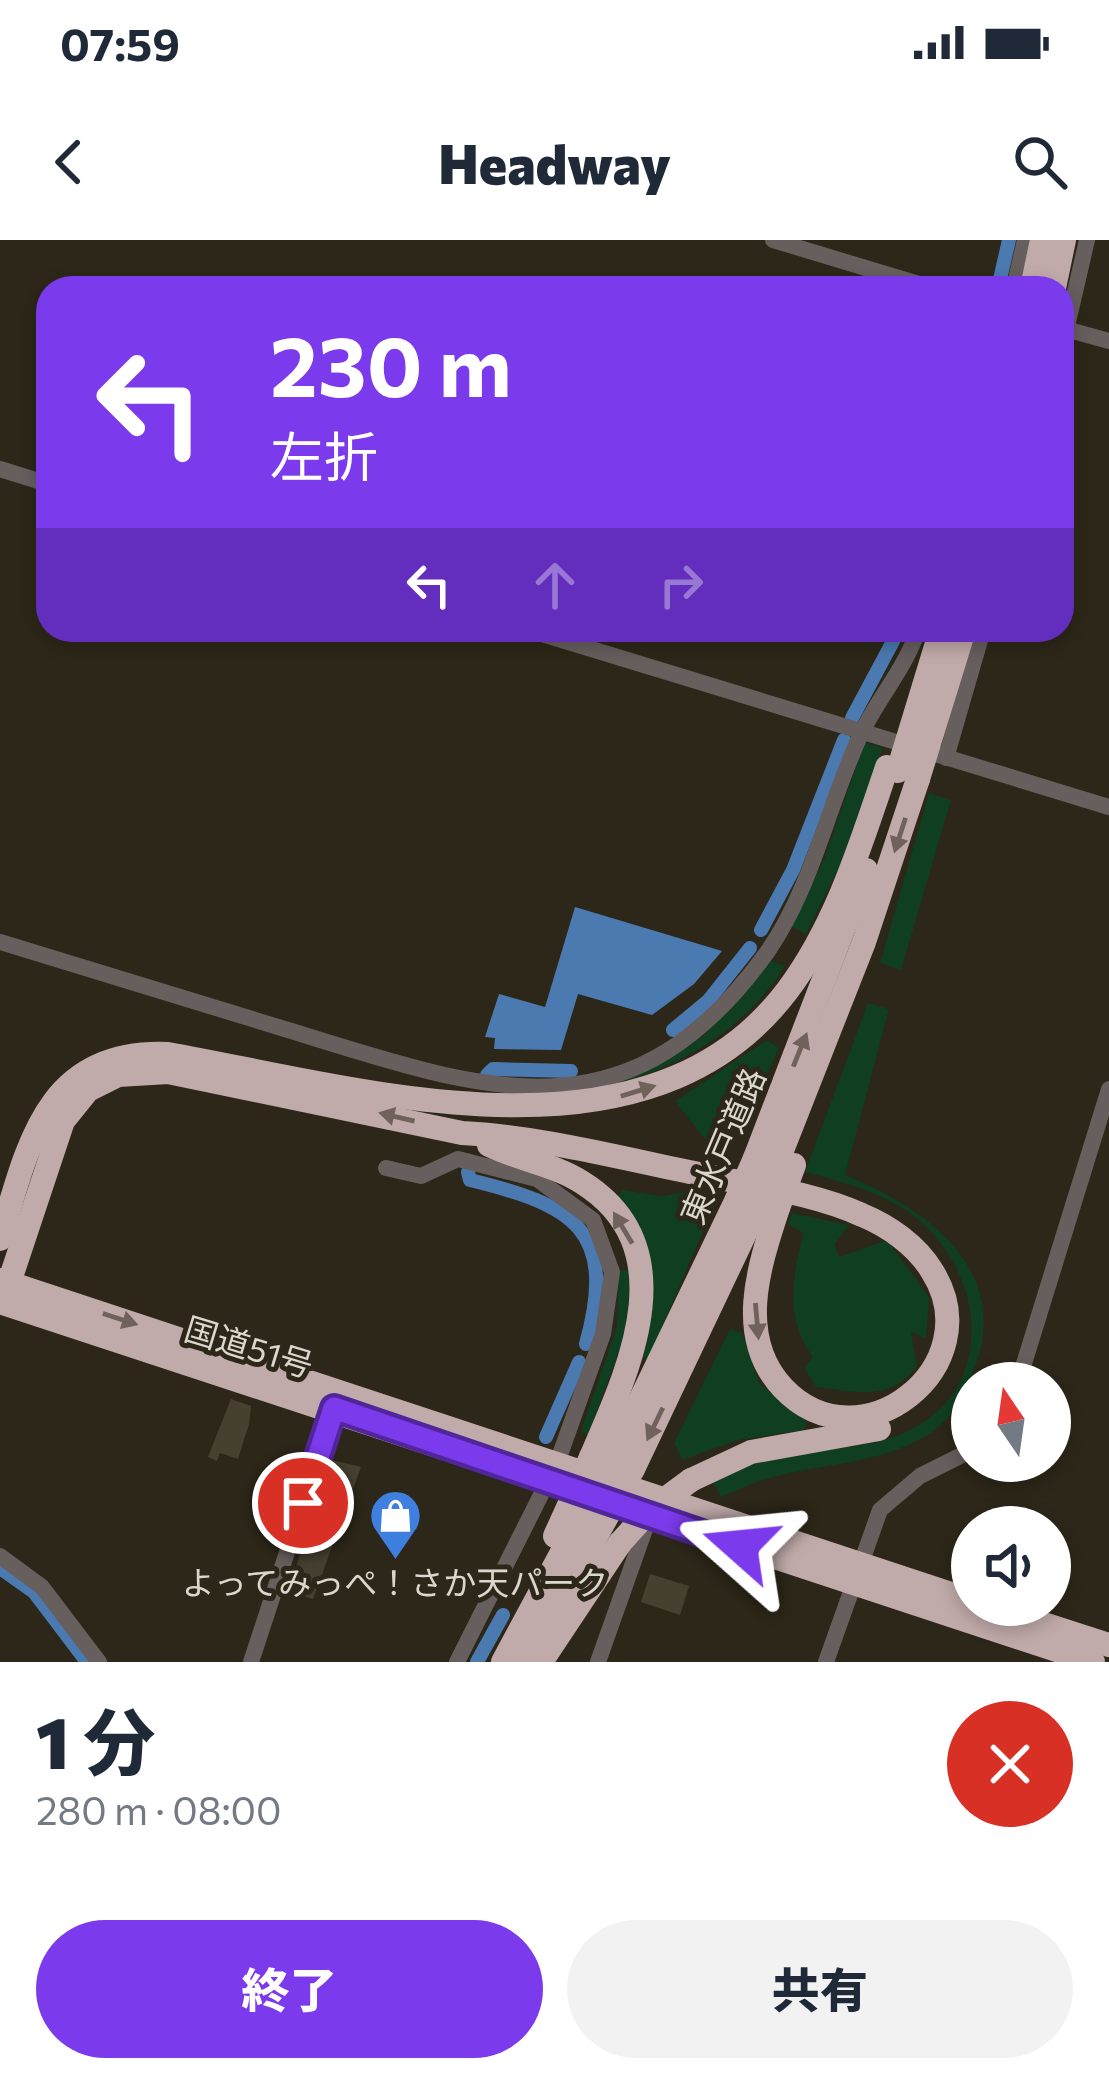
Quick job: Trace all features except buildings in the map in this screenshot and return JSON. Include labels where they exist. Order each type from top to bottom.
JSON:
[{"type":"highway","points":[[1034,276],[1042,240]]},
{"type":"highway","points":[[1056,276],[1064,240]]},
{"type":"highway","points":[[0,1239],[43,1118],[71,1080],[106,1060],[168,1054],[439,1101],[542,1106],[608,1100],[668,1082],[740,1038],[784,995],[820,939],[901,772],[937,642]]},
{"type":"highway","name":"東水戸道路","points":[[775,1162],[855,902],[901,772],[959,642]]},
{"type":"highway","name":"東水戸道路","points":[[503,1662],[758,1204],[871,944],[901,772]]},
{"type":"highway","points":[[2,1289],[63,1120],[88,1090],[118,1075],[168,1072],[462,1133],[499,1135],[796,1195],[862,1215],[892,1231],[934,1272],[945,1301],[947,1332],[932,1374],[900,1406],[870,1417],[834,1416],[802,1403],[770,1371],[758,1340],[754,1303],[758,1204],[775,1162]]},
{"type":"highway","points":[[439,1101],[471,1117],[856,1199],[889,1212],[943,1264],[959,1301],[960,1330],[942,1384],[920,1408],[868,1432],[751,1452],[691,1480],[650,1510],[610,1555],[541,1662]]},
{"type":"highway","points":[[462,1133],[589,1186],[620,1218],[633,1242],[643,1286],[612,1462],[493,1662]]},
{"type":"highway","name":"国道51号","points":[[2,1289],[334,1408],[553,1473],[649,1518],[951,1596]]},
{"type":"highway","name":"国道51号","points":[[2,1289],[853,1572],[1048,1655],[1093,1662]]},
{"type":"highway","name":"東水戸道路","points":[[527,1662],[612,1462]]},
{"type":"highway","points":[[1050,1626],[1109,1645]]},
{"type":"street","points":[[773,240],[892,276]]},
{"type":"street","points":[[1016,276],[1024,240]]},
{"type":"street","points":[[1074,294],[1088,240]]},
{"type":"street","points":[[1074,331],[1109,341]]},
{"type":"street","points":[[0,469],[36,480]]},
{"type":"street","points":[[568,642],[1109,807]]},
{"type":"street","points":[[0,942],[446,1078],[549,1088],[609,1078],[677,1046],[718,1012],[760,961],[810,868],[862,732],[913,642]]},
{"type":"street","points":[[946,758],[980,642]]},
{"type":"street","points":[[1024,1362],[1109,1089]]},
{"type":"street","points":[[386,1168],[421,1176],[458,1159],[507,1170],[562,1192],[593,1220],[609,1258],[610,1292],[603,1334],[553,1473],[457,1662]]},
{"type":"street","points":[[251,1662],[334,1408]]},
{"type":"street","points":[[826,1662],[853,1572],[880,1510],[898,1490],[951,1461]]},
{"type":"street","points":[[598,1662],[649,1518]]},
{"type":"street","points":[[0,1556],[42,1587],[99,1662]]},
{"type":"green space","points":[[864,743],[883,748],[840,865],[806,934],[792,927],[825,857]]},
{"type":"green space","points":[[929,793],[951,800],[901,970],[880,963]]},
{"type":"green space","points":[[771,961],[785,966],[734,1024],[692,1053],[621,1083],[702,1037]]},
{"type":"green space","points":[[868,1003],[889,1009],[845,1175],[904,1204],[953,1245],[981,1298],[983,1329],[976,1362],[967,1362],[972,1328],[967,1298],[938,1240],[890,1201],[805,1172]]},
{"type":"green space","points":[[767,1040],[779,1048],[736,1142],[710,1146],[675,1101]]},
{"type":"green space","points":[[703,1189],[715,1203],[648,1360],[643,1358],[651,1310],[650,1274],[640,1240],[618,1197],[622,1190],[662,1196]]},
{"type":"green space","points":[[792,1213],[849,1225],[835,1244],[839,1257],[887,1240],[929,1297],[926,1338],[911,1332],[917,1367],[895,1386],[872,1392],[816,1387],[804,1368],[813,1357],[794,1313],[803,1233],[788,1224]]},
{"type":"green space","points":[[618,1270],[630,1270],[627,1329],[588,1436],[581,1431],[617,1326]]},
{"type":"green space","points":[[730,1329],[742,1333],[759,1383],[807,1421],[804,1430],[738,1440],[682,1460],[674,1443]]},
{"type":"green space","points":[[951,1394],[951,1413],[940,1426],[914,1443],[875,1457],[766,1479],[721,1497],[712,1480],[789,1455],[895,1437],[937,1412]]},
{"type":"water","points":[[575,907],[722,951],[694,984],[652,1015],[578,994],[561,1050],[494,1049],[495,1038],[485,1037],[499,994],[545,1007]]},
{"type":"waterway","points":[[1001,276],[1009,240]]},
{"type":"waterway","points":[[852,718],[893,642]]},
{"type":"waterway","points":[[761,930],[793,870],[844,740]]},
{"type":"waterway","points":[[673,1030],[708,1001],[750,948]]},
{"type":"waterway","points":[[487,1075],[493,1069],[571,1071]]},
{"type":"waterway","points":[[468,1172],[470,1180],[536,1200],[579,1228],[591,1248],[596,1273],[586,1344]]},
{"type":"waterway","points":[[546,1437],[579,1362]]},
{"type":"waterway","points":[[0,1568],[34,1592],[87,1662]]},
{"type":"waterway","points":[[477,1662],[503,1615]]},
{"type":"place","name":"よってみっぺ！さか天パーク","points":[[395,1562]]},
{"type":"route","points":[[303,1503],[334,1408],[740,1546]]}]
